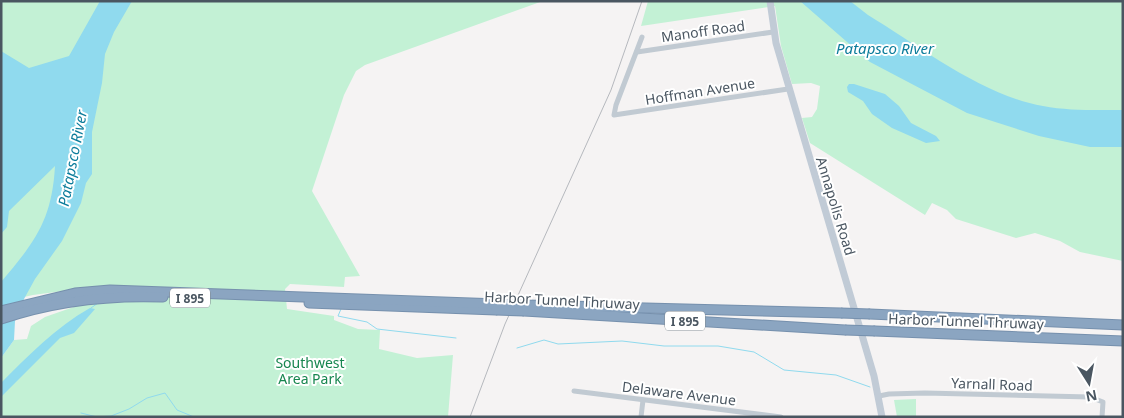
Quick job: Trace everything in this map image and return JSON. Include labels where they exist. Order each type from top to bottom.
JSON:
[{"type":"highway","name":"Harbor Tunnel Thruway","points":[[1,311],[60,296],[110,290],[526,308],[841,313],[1106,324],[1123,323]]},
{"type":"highway","name":"Harbor Tunnel Thruway","points":[[1,319],[56,304],[112,297],[380,302]]},
{"type":"highway","name":"Harbor Tunnel Thruway","points":[[526,308],[845,330],[1123,341]]},
{"type":"main road","name":"Annapolis Road","points":[[770,1],[773,32],[788,88],[879,396],[882,417]]},
{"type":"street","name":"Manoff Road","points":[[637,52],[773,32]]},
{"type":"street","points":[[637,52],[642,37]]},
{"type":"street","name":"Hoffman Avenue","points":[[637,52],[616,105],[614,115],[788,88]]},
{"type":"street","name":"Delaware Avenue","points":[[574,391],[781,417]]},
{"type":"street","name":"Yarnall Road","points":[[879,396],[925,393],[1090,398],[1103,402],[1102,417]]},
{"type":"street","points":[[641,417],[643,400]]},
{"type":"green space","name":"Southwest Area Park","points":[[1,1],[543,1],[365,65],[356,71],[344,95],[312,191],[360,276],[345,277],[344,287],[290,284],[285,289],[287,309],[334,316],[334,320],[358,329],[380,330],[379,349],[417,358],[453,355],[448,417],[1,417],[1,358],[14,340],[27,339],[31,326],[45,317],[88,302],[71,290],[1,302]]},
{"type":"green space","points":[[648,1],[1123,1],[1123,261],[1080,252],[1060,241],[1035,233],[1016,238],[956,219],[947,210],[932,203],[925,215],[810,143],[802,118],[812,117],[817,109],[820,86],[811,83],[792,84],[781,46],[775,6],[641,26]]},
{"type":"green space","points":[[916,399],[916,417],[897,417],[894,400]]},
{"type":"water","points":[[100,1],[132,1],[114,32],[105,54],[102,83],[92,132],[92,174],[86,183],[81,203],[62,241],[35,279],[24,299],[15,321],[14,340],[1,358],[1,282],[23,255],[40,229],[50,201],[55,166],[9,211],[7,227],[1,234],[1,51],[29,68],[69,56]]},
{"type":"water","name":"Patapsco River","points":[[800,1],[850,1],[868,15],[952,68],[998,92],[1020,100],[1063,109],[1123,110],[1123,147],[1090,147],[1039,136],[967,113],[870,62]]},
{"type":"water","points":[[849,84],[885,94],[899,106],[911,123],[936,136],[940,141],[926,143],[892,128],[872,114],[863,101],[848,92],[847,87]]},
{"type":"water","points":[[90,308],[95,309],[74,333],[60,338],[1,397],[1,383],[32,352],[54,333]]},
{"type":"waterway","points":[[91,308],[98,303]]},
{"type":"waterway","points":[[341,309],[338,316],[367,322],[377,329],[456,338]]},
{"type":"waterway","points":[[517,348],[544,340],[558,344],[622,341],[664,346],[718,346],[754,352],[784,370],[836,375],[870,387]]},
{"type":"waterway","points":[[81,413],[97,417],[111,416],[129,409],[147,398],[165,393],[177,410],[194,417]]},
{"type":"waterway","points":[[275,417],[305,417]]},
{"type":"tram line","points":[[470,417],[505,324],[611,90],[642,1]]}]
